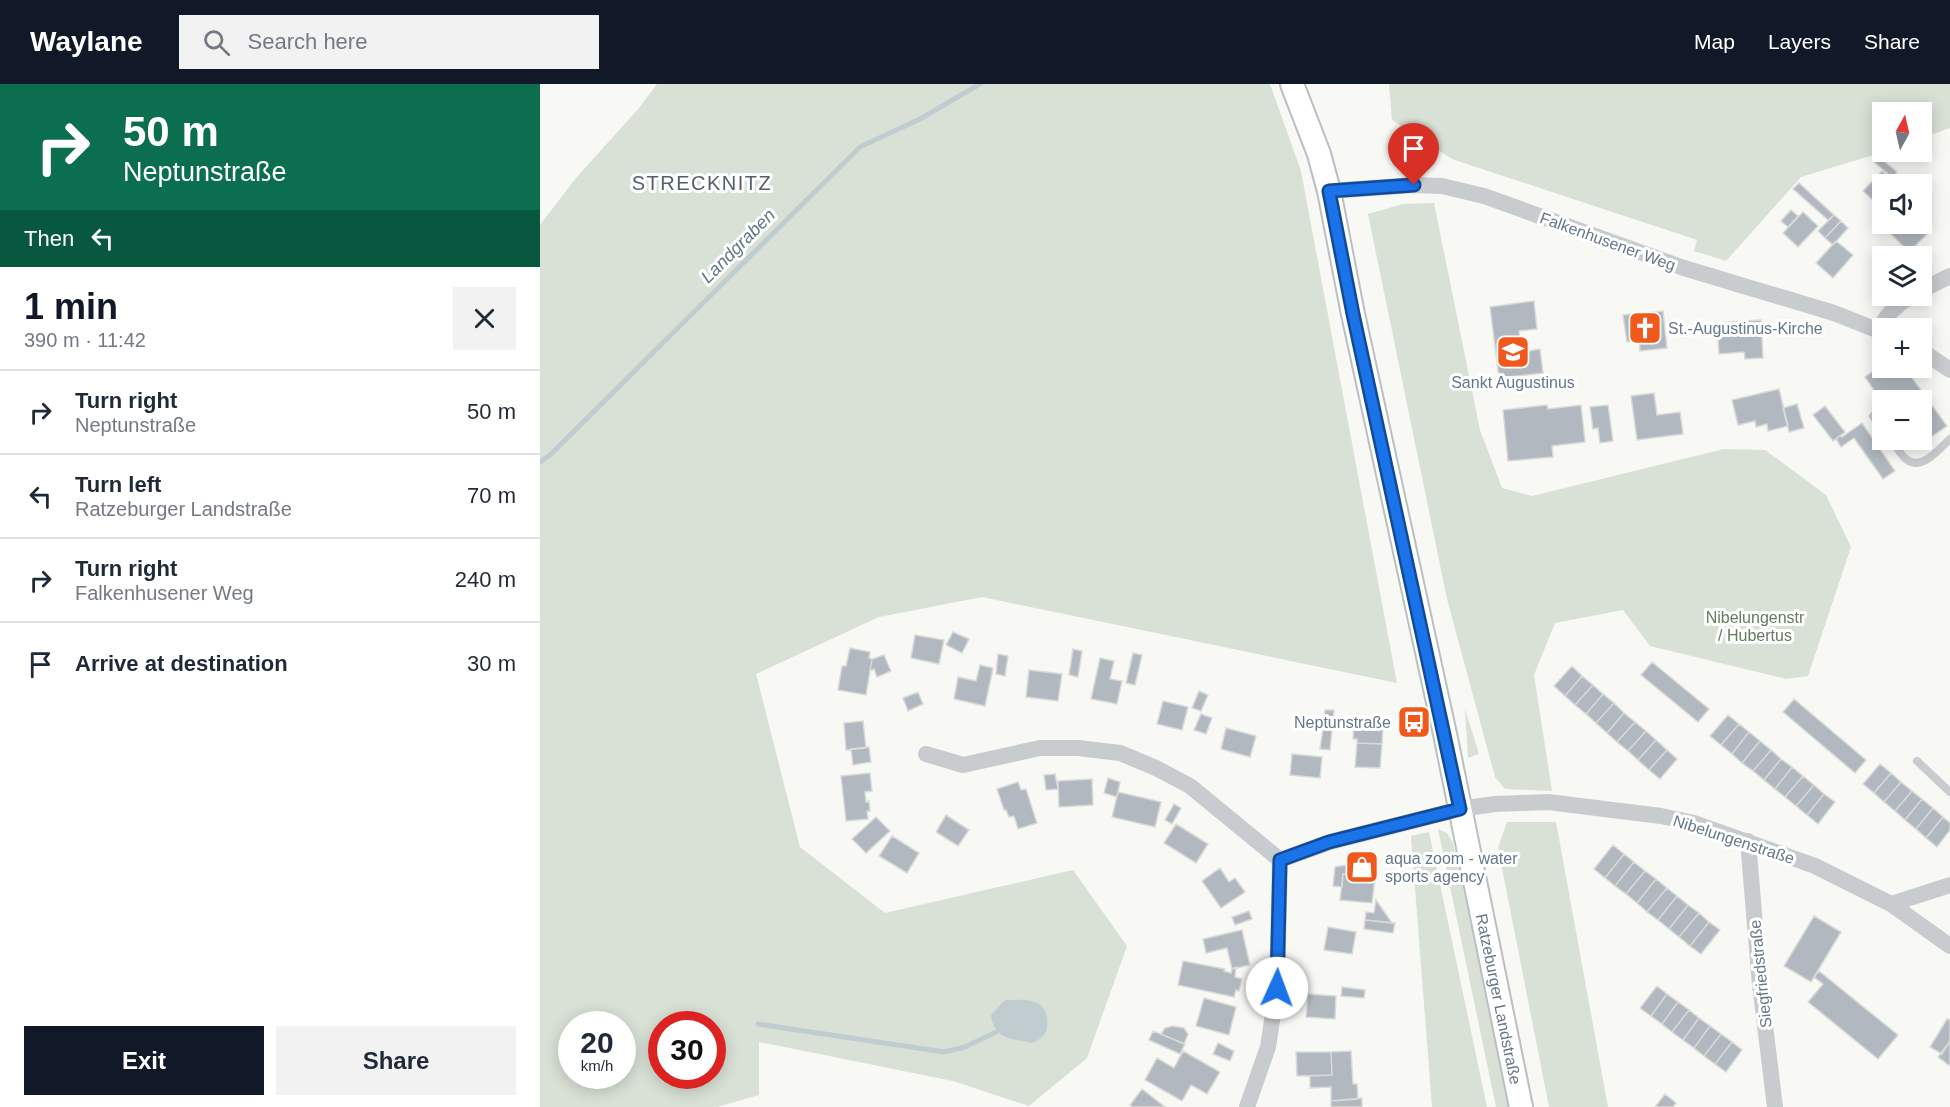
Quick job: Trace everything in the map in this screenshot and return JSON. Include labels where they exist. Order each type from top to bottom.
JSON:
[{"type":"main road","name":"Ratzeburger Landstraße","points":[[1292,84],[1319,154],[1329,191],[1521,1107]]},
{"type":"street","name":"Falkenhusener Weg","points":[[1329,191],[1414,185],[1442,186],[1484,196],[1684,268],[1834,313],[1872,328]]},
{"type":"street","points":[[1932,285],[1950,276]]},
{"type":"street","points":[[1886,318],[1896,306]]},
{"type":"street","points":[[1932,358],[1950,370]]},
{"type":"street","points":[[926,754],[963,765],[1040,748],[1078,748],[1120,753],[1190,786],[1280,860]]},
{"type":"street","name":"Nibelungenstraße","points":[[1460,809],[1548,802],[1661,816],[1694,823],[1815,866],[1891,904],[1950,946]]},
{"type":"street","points":[[1280,860],[1329,842],[1460,809]]},
{"type":"street","name":"Siegfriedstraße","points":[[1748,841],[1760,985],[1774,1107]]},
{"type":"street","points":[[1247,1107],[1268,1047],[1277,988],[1280,860]]},
{"type":"street","points":[[1891,904],[1950,885]]},
{"type":"lane","points":[[1899,450],[1907,460],[1917,464],[1925,462],[1950,439]]},
{"type":"lane","points":[[1917,761],[1950,792]]},
{"type":"green space","points":[[657,84],[1270,84],[1301,171],[1397,683],[982,597],[879,617],[756,674],[800,847],[885,913],[1073,870],[1127,946],[1087,1058],[1029,1106],[953,1081],[759,1042],[759,1095],[717,1107],[540,1107],[540,225],[576,178],[639,108]]},
{"type":"green space","points":[[1389,84],[1950,84],[1950,128],[1932,134],[1932,102],[1872,102],[1872,155],[1801,177],[1726,261],[1694,251],[1697,240],[1452,159],[1392,120]]},
{"type":"green space","name":"Nibelungenstr / Hubertus","points":[[1434,203],[1480,430],[1502,488],[1532,496],[1724,449],[1765,450],[1826,495],[1851,547],[1808,676],[1786,679],[1650,646],[1623,610],[1555,623],[1534,675],[1552,791],[1505,789],[1495,777],[1447,599],[1368,214],[1403,204]]},
{"type":"green space","points":[[1465,709],[1479,754],[1468,758]]},
{"type":"green space","points":[[1507,822],[1556,822],[1608,1107],[1549,1107],[1498,848]]},
{"type":"green space","points":[[1438,829],[1447,833],[1453,843],[1512,1107],[1496,1107]]},
{"type":"green space","points":[[1429,832],[1487,1107],[1432,1107],[1411,836]]},
{"type":"shaded area","points":[[1005,1000],[1027,1000],[1042,1006],[1047,1023],[1043,1036],[1032,1043],[1011,1039],[1000,1034],[991,1015]]},
{"type":"building","points":[[1874,162],[1885,162],[1897,172],[1888,174]]},
{"type":"building","points":[[1872,182],[1872,199],[1863,191]]},
{"type":"building","points":[[1799,183],[1834,215],[1828,220],[1793,189]]},
{"type":"building","points":[[1791,210],[1798,216],[1788,227],[1781,221]]},
{"type":"building","points":[[1803,212],[1818,226],[1798,247],[1783,233]]},
{"type":"building","points":[[1834,215],[1841,221],[1825,238],[1818,231]]},
{"type":"building","points":[[1841,221],[1848,228],[1833,245],[1825,238]]},
{"type":"building","points":[[1891,234],[1927,234],[1915,246],[1903,246]]},
{"type":"building","points":[[1836,241],[1853,255],[1833,278],[1816,263]]},
{"type":"building","points":[[1534,301],[1537,329],[1519,331],[1522,352],[1540,349],[1543,373],[1499,378],[1490,307]]},
{"type":"building","name":"St.-Augustinus-Kirche","points":[[1663,311],[1667,348],[1640,351],[1639,340],[1627,342],[1623,315]]},
{"type":"building","points":[[1761,320],[1763,358],[1745,359],[1744,352],[1719,354],[1717,323]]},
{"type":"building","points":[[1872,372],[1872,378],[1912,378],[1921,390],[1874,390],[1865,377]]},
{"type":"building","points":[[1779,389],[1788,426],[1768,431],[1767,424],[1756,427],[1755,421],[1738,425],[1732,400]]},
{"type":"building","points":[[1654,393],[1657,415],[1680,412],[1683,434],[1637,440],[1631,396]]},
{"type":"building","points":[[1797,404],[1804,428],[1789,432],[1783,408]]},
{"type":"building","points":[[1547,405],[1548,409],[1581,405],[1585,442],[1552,446],[1553,457],[1508,461],[1503,410]]},
{"type":"building","points":[[1608,405],[1613,441],[1600,443],[1598,428],[1593,429],[1590,407]]},
{"type":"building","points":[[1932,405],[1947,426],[1932,436]]},
{"type":"building","points":[[1825,406],[1845,432],[1833,441],[1813,415]]},
{"type":"building","points":[[1862,423],[1872,438],[1872,450],[1881,450],[1895,471],[1883,479],[1854,438],[1841,447],[1836,439]]},
{"type":"building","points":[[953,632],[969,639],[962,653],[946,645]]},
{"type":"building","points":[[915,635],[944,640],[939,664],[911,658]]},
{"type":"building","points":[[850,648],[870,652],[869,658],[872,659],[866,695],[838,690],[842,666],[846,666]]},
{"type":"building","points":[[1073,649],[1082,651],[1078,677],[1069,675]]},
{"type":"building","points":[[1133,653],[1142,655],[1135,685],[1126,683]]},
{"type":"building","points":[[998,654],[1008,656],[1005,676],[996,674]]},
{"type":"building","points":[[884,655],[891,671],[877,677],[874,669],[870,671],[872,659]]},
{"type":"building","points":[[1100,658],[1114,661],[1110,679],[1122,681],[1117,704],[1091,699]]},
{"type":"building","points":[[1652,662],[1709,709],[1698,722],[1641,675]]},
{"type":"building","points":[[980,665],[993,668],[985,706],[954,699],[958,677],[976,681]]},
{"type":"building","points":[[1572,666],[1582,676],[1565,696],[1554,686]]},
{"type":"building","points":[[1029,670],[1062,674],[1058,701],[1026,697]]},
{"type":"building","points":[[1582,676],[1593,685],[1575,705],[1565,696]]},
{"type":"building","points":[[1593,685],[1603,694],[1586,714],[1575,705]]},
{"type":"building","points":[[1199,691],[1208,695],[1201,711],[1192,708]]},
{"type":"building","points":[[918,692],[923,704],[908,711],[903,698]]},
{"type":"building","points":[[1603,694],[1614,703],[1596,723],[1586,714]]},
{"type":"building","points":[[1794,699],[1866,760],[1855,773],[1783,712]]},
{"type":"building","points":[[1163,701],[1188,707],[1182,730],[1157,724]]},
{"type":"building","points":[[1614,703],[1624,713],[1607,733],[1596,723]]},
{"type":"building","points":[[1325,710],[1334,710],[1332,730],[1323,729]]},
{"type":"building","points":[[1624,713],[1635,722],[1617,742],[1607,733]]},
{"type":"building","points":[[1201,714],[1212,718],[1206,734],[1194,730]]},
{"type":"building","points":[[1728,715],[1739,724],[1721,745],[1710,736]]},
{"type":"building","points":[[863,721],[866,748],[846,750],[844,723]]},
{"type":"building","points":[[1635,722],[1646,731],[1628,751],[1617,742]]},
{"type":"building","points":[[1739,724],[1749,732],[1732,754],[1721,745]]},
{"type":"building","points":[[1354,725],[1383,727],[1382,744],[1357,743],[1357,739],[1353,739]]},
{"type":"building","points":[[1226,728],[1256,736],[1250,757],[1221,749]]},
{"type":"building","points":[[1323,729],[1332,730],[1330,750],[1320,749]]},
{"type":"building","points":[[1646,731],[1656,740],[1638,760],[1628,751]]},
{"type":"building","points":[[1749,732],[1760,741],[1742,763],[1732,754]]},
{"type":"building","points":[[1656,740],[1667,750],[1649,770],[1638,760]]},
{"type":"building","points":[[1760,741],[1771,750],[1753,771],[1742,763]]},
{"type":"building","points":[[1357,743],[1382,744],[1380,768],[1355,767]]},
{"type":"building","points":[[869,747],[871,762],[853,765],[851,749]]},
{"type":"building","points":[[1667,750],[1677,759],[1660,779],[1649,770]]},
{"type":"building","points":[[1771,750],[1781,759],[1764,780],[1753,771]]},
{"type":"building","points":[[1292,754],[1322,757],[1320,778],[1290,775]]},
{"type":"building","points":[[1781,759],[1792,767],[1775,789],[1764,780]]},
{"type":"building","points":[[1880,764],[1891,773],[1874,793],[1863,784]]},
{"type":"building","points":[[1792,767],[1803,776],[1785,797],[1775,789]]},
{"type":"building","points":[[870,773],[872,791],[865,792],[866,802],[869,801],[868,819],[846,821],[841,776]]},
{"type":"building","points":[[1891,773],[1901,782],[1884,802],[1874,793]]},
{"type":"building","points":[[1055,774],[1058,789],[1046,790],[1044,775]]},
{"type":"building","points":[[1803,776],[1814,785],[1796,806],[1785,797]]},
{"type":"building","points":[[1108,778],[1120,782],[1117,797],[1104,793]]},
{"type":"building","points":[[1092,779],[1093,805],[1059,807],[1058,781]]},
{"type":"building","points":[[1018,782],[1021,790],[1026,789],[1037,823],[1018,829],[1014,816],[1009,817],[1004,810],[997,789]]},
{"type":"building","points":[[1901,782],[1912,791],[1895,811],[1884,802]]},
{"type":"building","points":[[1814,785],[1824,794],[1807,815],[1796,806]]},
{"type":"building","points":[[1912,791],[1922,799],[1905,820],[1895,811]]},
{"type":"building","points":[[1118,792],[1161,802],[1155,827],[1112,817]]},
{"type":"building","points":[[1824,794],[1835,802],[1818,824],[1807,815]]},
{"type":"building","points":[[1922,799],[1933,808],[1916,829],[1905,820]]},
{"type":"building","points":[[1174,804],[1181,808],[1172,824],[1165,820]]},
{"type":"building","points":[[1933,808],[1943,817],[1926,838],[1916,829]]},
{"type":"building","points":[[946,815],[969,830],[958,846],[936,832]]},
{"type":"building","points":[[876,817],[890,831],[866,853],[852,839]]},
{"type":"building","points":[[1943,817],[1950,823],[1950,830],[1937,847],[1926,838]]},
{"type":"building","points":[[1176,824],[1208,844],[1196,863],[1164,843]]},
{"type":"building","points":[[892,836],[919,853],[907,873],[879,856]]},
{"type":"building","points":[[1613,845],[1624,854],[1605,878],[1594,869]]},
{"type":"building","points":[[1624,854],[1634,862],[1615,886],[1605,878]]},
{"type":"building","points":[[1377,860],[1375,878],[1343,874],[1342,887],[1333,886],[1335,867]]},
{"type":"building","points":[[1634,862],[1645,871],[1626,894],[1615,886]]},
{"type":"building","points":[[1220,868],[1229,882],[1235,878],[1245,892],[1221,908],[1202,881]]},
{"type":"building","points":[[1645,871],[1656,879],[1637,903],[1626,894]]},
{"type":"building","points":[[1343,874],[1375,878],[1372,903],[1340,900]]},
{"type":"building","points":[[1656,879],[1667,888],[1647,912],[1637,903]]},
{"type":"building","points":[[1667,888],[1677,896],[1658,920],[1647,912]]},
{"type":"building","points":[[1677,896],[1688,905],[1669,929],[1658,920]]},
{"type":"building","points":[[1376,900],[1392,923],[1365,920],[1366,912],[1374,913]]},
{"type":"building","points":[[1688,905],[1699,913],[1679,937],[1669,929]]},
{"type":"building","points":[[1249,911],[1252,919],[1235,925],[1232,917]]},
{"type":"building","points":[[1699,913],[1709,922],[1690,946],[1679,937]]},
{"type":"building","points":[[1814,916],[1841,932],[1811,982],[1784,966]]},
{"type":"building","points":[[1365,920],[1395,923],[1393,933],[1364,929]]},
{"type":"building","points":[[1709,922],[1720,930],[1701,954],[1690,946]]},
{"type":"building","points":[[1328,927],[1356,932],[1352,954],[1324,950]]},
{"type":"building","points":[[1242,930],[1250,965],[1232,969],[1227,948],[1206,953],[1203,939]]},
{"type":"building","points":[[1183,961],[1225,969],[1224,971],[1231,973],[1236,967],[1235,977],[1242,979],[1239,991],[1236,990],[1234,997],[1178,985]]},
{"type":"building","points":[[1819,971],[1898,1035],[1878,1059],[1808,1002],[1823,984],[1814,977]]},
{"type":"building","points":[[1657,986],[1667,994],[1651,1016],[1640,1008]]},
{"type":"building","points":[[1342,987],[1365,990],[1364,998],[1341,996]]},
{"type":"building","points":[[1308,994],[1336,996],[1335,1019],[1306,1017]]},
{"type":"building","points":[[1667,994],[1678,1002],[1662,1024],[1651,1016]]},
{"type":"building","points":[[1204,998],[1236,1007],[1229,1035],[1196,1026]]},
{"type":"building","points":[[1678,1002],[1689,1010],[1672,1032],[1662,1024]]},
{"type":"building","points":[[1689,1010],[1699,1018],[1683,1040],[1672,1032]]},
{"type":"building","points":[[1699,1018],[1710,1026],[1694,1048],[1683,1040]]},
{"type":"building","points":[[1947,1019],[1950,1020],[1950,1041],[1942,1054],[1930,1047]]},
{"type":"building","points":[[1173,1026],[1184,1028],[1188,1034],[1184,1044],[1161,1034],[1165,1028]]},
{"type":"building","points":[[1710,1026],[1721,1034],[1704,1056],[1694,1048]]},
{"type":"building","points":[[1153,1031],[1185,1044],[1180,1054],[1149,1040]]},
{"type":"building","points":[[1721,1034],[1732,1042],[1715,1064],[1704,1056]]},
{"type":"building","points":[[1950,1041],[1950,1066],[1938,1057]]},
{"type":"building","points":[[1732,1042],[1742,1050],[1726,1072],[1715,1064]]},
{"type":"building","points":[[1218,1043],[1234,1051],[1230,1061],[1213,1054]]},
{"type":"building","points":[[1183,1051],[1220,1072],[1207,1094],[1191,1085],[1182,1101],[1145,1080],[1157,1058],[1174,1068]]},
{"type":"building","points":[[1351,1051],[1353,1084],[1357,1084],[1358,1099],[1331,1101],[1331,1087],[1310,1088],[1310,1076],[1332,1075],[1331,1052]]},
{"type":"building","points":[[1296,1052],[1331,1052],[1332,1075],[1297,1076]]},
{"type":"building","points":[[1142,1089],[1165,1107],[1133,1107],[1130,1105]]},
{"type":"building","points":[[1665,1094],[1676,1103],[1673,1107],[1655,1107]]},
{"type":"building","points":[[1362,1098],[1362,1107],[1331,1107],[1331,1101]]},
{"type":"waterway","name":"Landgraben","points":[[540,462],[550,455],[860,147],[920,119],[980,84]]},
{"type":"waterway","points":[[758,1024],[944,1052],[965,1047],[996,1032]]},
{"type":"place","name":"St.-Augustinus-Kirche","points":[[1645,328]]},
{"type":"place","name":"Sankt Augustinus","points":[[1513,352]]},
{"type":"place","name":"Neptunstraße","points":[[1414,722]]},
{"type":"place","name":"aqua zoom - water sports agency","points":[[1362,867]]},
{"type":"district","name":"STRECKNITZ","points":[[702,183]]},
{"type":"route","points":[[1277,988],[1280,860],[1329,842],[1460,809],[1353,314],[1329,191],[1414,185]]}]
